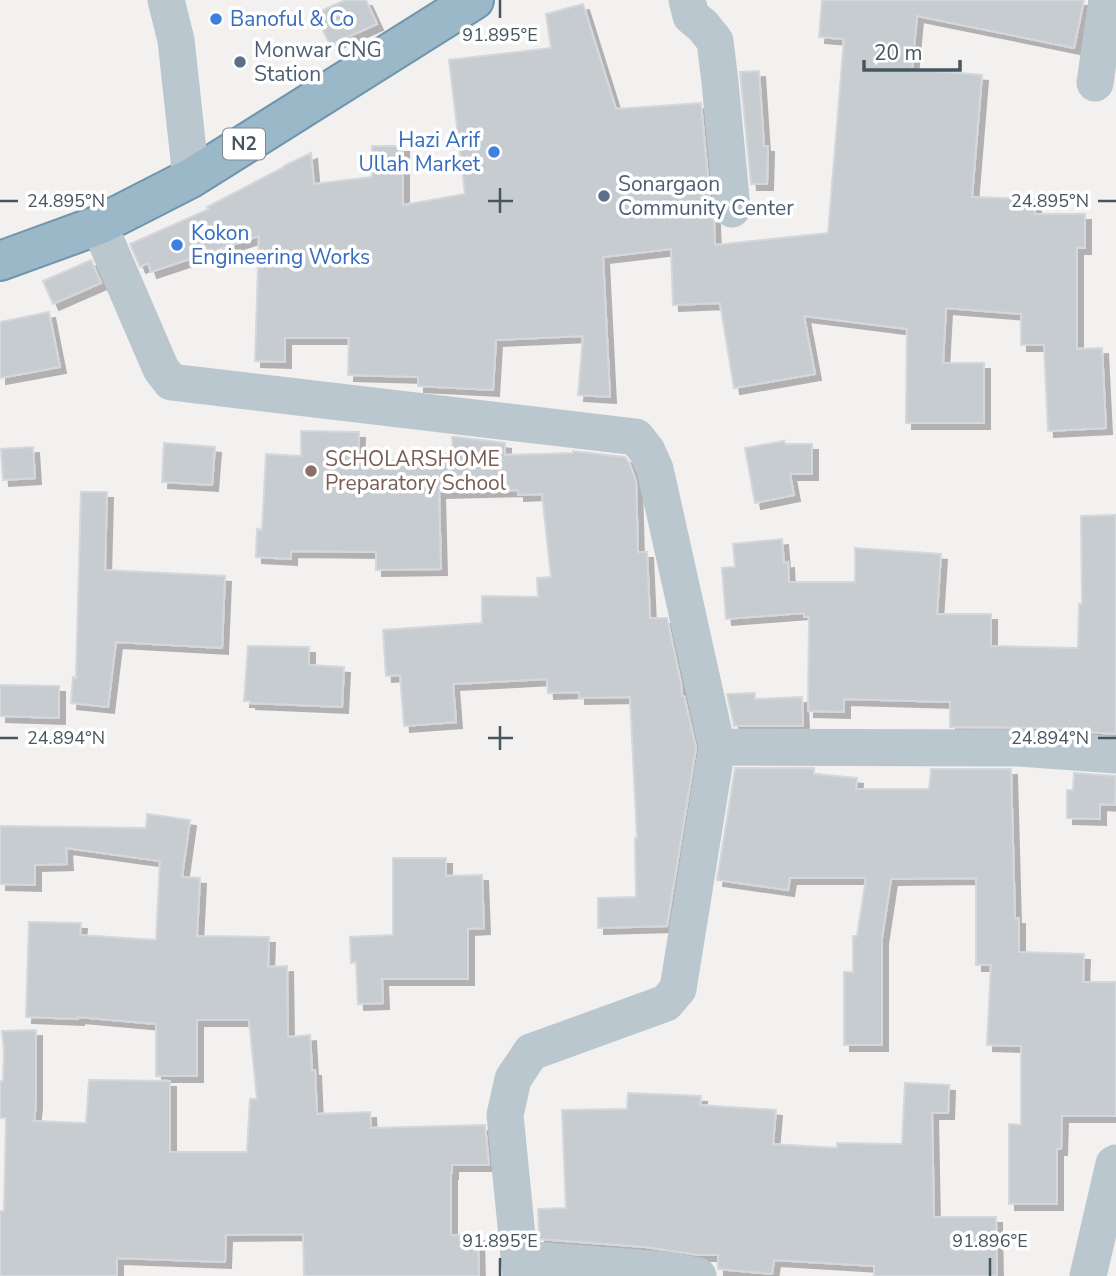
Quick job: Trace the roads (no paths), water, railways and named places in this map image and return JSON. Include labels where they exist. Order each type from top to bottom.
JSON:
[{"type":"highway","name":"N2","points":[[0,261],[99,225],[191,178],[474,0]]},
{"type":"street","points":[[166,0],[176,40],[191,178]]},
{"type":"street","points":[[687,0],[691,16],[715,41],[732,209]]},
{"type":"street","points":[[1095,83],[1107,0]]},
{"type":"street","points":[[99,225],[161,369],[171,382],[636,437],[647,451],[655,469],[717,747],[678,989],[666,1003],[531,1052],[513,1079],[505,1115],[520,1268],[665,1270],[698,1276]]},
{"type":"street","points":[[717,747],[1019,748],[1116,755]]},
{"type":"street","points":[[1088,1276],[1116,1163]]},
{"type":"place","name":"Banoful & Co","points":[[216,19]]},
{"type":"place","name":"Monwar CNG Station","points":[[240,62]]},
{"type":"place","name":"Hazi Arif Ullah Market","points":[[494,152]]},
{"type":"place","name":"Sonargaon Community Center","points":[[604,196]]},
{"type":"place","name":"Kokon Engineering Works","points":[[177,245]]},
{"type":"place","name":"SCHOLARSHOME Preparatory School","points":[[311,471]]}]
